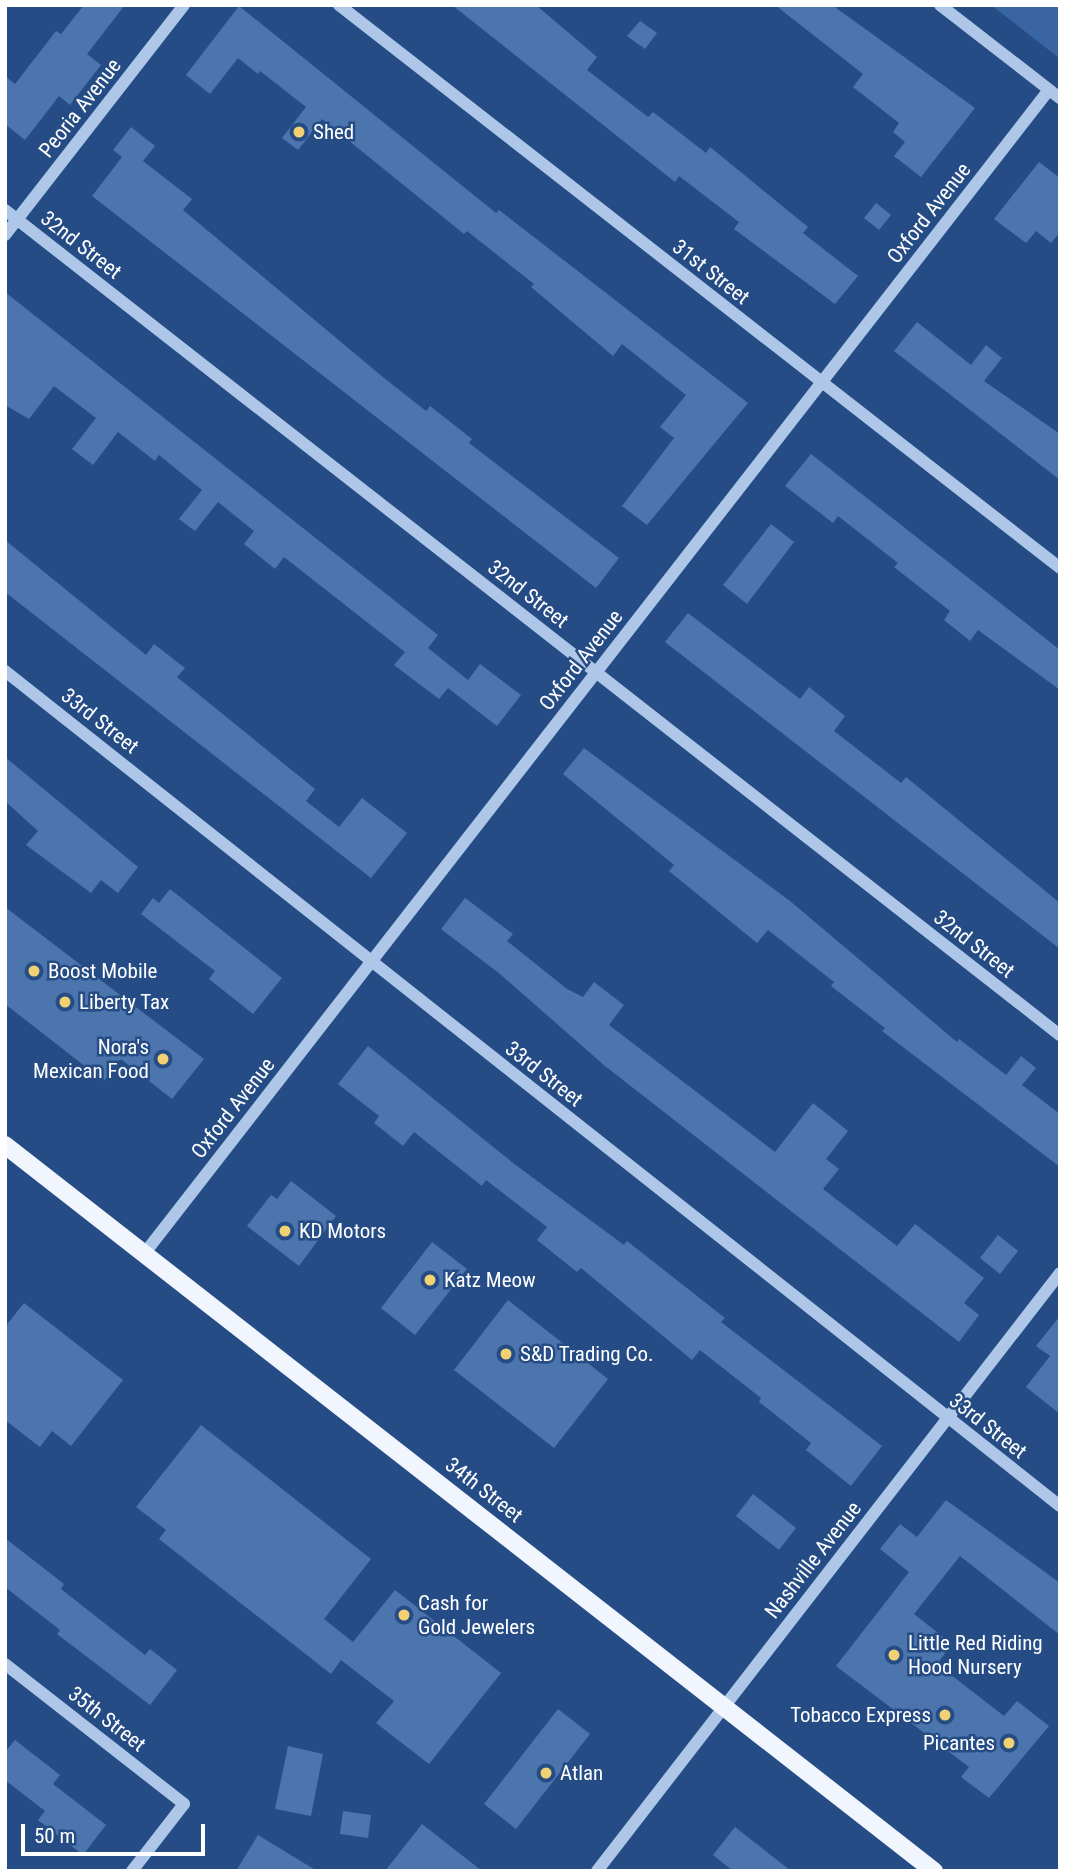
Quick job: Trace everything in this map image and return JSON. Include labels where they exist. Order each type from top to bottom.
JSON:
[{"type":"main road","name":"34th Street","points":[[5,1145],[934,1871]]},
{"type":"street","name":"Peoria Avenue","points":[[5,234],[184,5]]},
{"type":"street","name":"31st Street","points":[[339,5],[1060,568]]},
{"type":"street","points":[[940,5],[1054,94]]},
{"type":"street","name":"Oxford Avenue","points":[[144,1254],[822,382],[1054,94]]},
{"type":"street","name":"32nd Street","points":[[5,210],[1060,1035]]},
{"type":"street","name":"33rd Street","points":[[5,671],[1060,1506]]},
{"type":"street","name":"Nashville Avenue","points":[[597,1871],[1060,1273]]},
{"type":"street","name":"35th Street","points":[[5,1664],[184,1804],[132,1871]]},
{"type":"shaded area","points":[[991,5],[1060,5],[1060,59],[1045,47]]},
{"type":"building","points":[[84,5],[125,5],[87,54],[101,65],[70,105],[59,96],[25,140],[5,124],[5,76],[15,84],[56,31],[61,34]]},
{"type":"building","points":[[452,5],[536,5],[597,57],[587,70],[648,117],[653,112],[706,153],[710,147],[808,227],[803,233],[858,276],[835,304],[734,229],[739,222],[679,176],[675,182]]},
{"type":"building","points":[[775,5],[832,5],[975,108],[921,177],[894,156],[905,142],[893,132],[899,123],[853,87],[863,74]]},
{"type":"building","points":[[239,6],[496,213],[499,210],[748,403],[647,525],[622,506],[674,438],[660,427],[686,395],[622,344],[613,356],[531,287],[534,284],[467,231],[464,234],[322,119],[298,150],[282,138],[306,107],[260,71],[258,74],[238,58],[210,94],[186,75]]},
{"type":"building","points":[[640,21],[657,33],[645,49],[627,36]]},
{"type":"building","points":[[131,127],[155,146],[143,161],[192,199],[183,210],[384,378],[426,411],[430,406],[472,439],[469,443],[619,558],[596,588],[92,196],[122,157],[113,150]]},
{"type":"building","points":[[1039,162],[1060,178],[1060,232],[1051,243],[1036,231],[1026,243],[994,219]]},
{"type":"building","points":[[876,203],[891,215],[879,230],[864,218]]},
{"type":"building","points":[[5,292],[438,635],[428,648],[468,680],[480,664],[521,695],[497,726],[448,688],[439,699],[394,665],[405,652],[284,557],[275,569],[244,544],[254,531],[218,502],[195,531],[179,519],[202,490],[159,455],[155,461],[118,432],[93,465],[72,449],[96,418],[54,386],[29,419],[5,405]]},
{"type":"building","points":[[917,322],[971,365],[986,345],[1002,358],[984,381],[1060,434],[1060,480],[894,351]]},
{"type":"building","points":[[811,454],[1060,650],[1060,690],[978,630],[970,641],[944,620],[950,611],[894,567],[898,563],[838,516],[833,523],[785,486]]},
{"type":"building","points":[[771,524],[794,542],[747,604],[723,585]]},
{"type":"building","points":[[5,540],[146,655],[154,644],[185,668],[177,677],[315,789],[306,801],[339,827],[362,798],[407,833],[371,878],[5,592]]},
{"type":"building","points":[[688,613],[800,699],[809,687],[845,716],[834,731],[901,783],[906,777],[1060,903],[1060,949],[665,642]]},
{"type":"building","points":[[584,748],[790,901],[957,1042],[959,1039],[1006,1075],[1021,1056],[1036,1068],[1022,1085],[1060,1114],[1060,1167],[882,1031],[885,1028],[831,986],[834,982],[768,930],[757,943],[669,871],[674,865],[563,774]]},
{"type":"building","points":[[5,757],[138,867],[118,893],[101,880],[91,893],[26,845],[38,831],[5,801]]},
{"type":"building","points":[[170,889],[282,978],[253,1014],[209,979],[215,971],[141,914],[153,898],[159,903]]},
{"type":"building","points":[[465,898],[513,934],[507,941],[567,989],[583,997],[594,982],[624,1005],[609,1025],[775,1152],[813,1103],[848,1131],[826,1159],[839,1169],[823,1189],[897,1246],[915,1224],[984,1278],[964,1303],[979,1315],[959,1342],[605,1066],[500,974],[441,929]]},
{"type":"building","points":[[5,907],[204,1059],[172,1099],[121,1059],[104,1081],[5,1004]]},
{"type":"building","points":[[368,1046],[513,1163],[624,1245],[627,1241],[725,1318],[721,1322],[882,1446],[851,1486],[806,1450],[811,1443],[759,1402],[761,1398],[700,1350],[692,1360],[581,1268],[577,1272],[537,1240],[547,1227],[486,1180],[482,1186],[414,1132],[403,1146],[374,1123],[379,1116],[338,1084]]},
{"type":"building","name":"KD Motors","points":[[291,1181],[336,1216],[299,1266],[247,1226],[271,1195],[277,1199]]},
{"type":"building","points":[[998,1235],[1018,1251],[1000,1274],[980,1258]]},
{"type":"building","name":"Katz Meow","points":[[432,1242],[467,1269],[415,1335],[381,1308]]},
{"type":"building","points":[[508,1300],[608,1379],[554,1448],[454,1370]]},
{"type":"building","points":[[24,1303],[123,1380],[71,1446],[52,1431],[40,1447],[5,1420],[5,1327]]},
{"type":"building","points":[[1060,1316],[1060,1414],[1026,1387],[1050,1356],[1036,1346]]},
{"type":"building","points":[[201,1425],[371,1559],[324,1619],[353,1642],[395,1590],[501,1673],[429,1764],[376,1723],[394,1701],[341,1660],[331,1674],[159,1539],[166,1530],[136,1507]]},
{"type":"building","points":[[753,1494],[796,1528],[779,1550],[736,1516]]},
{"type":"building","points":[[946,1500],[1060,1583],[1060,1635],[960,1556],[914,1614],[952,1644],[937,1664],[1004,1716],[1017,1701],[1049,1726],[989,1798],[961,1777],[969,1767],[836,1666],[909,1572],[880,1549],[900,1524],[917,1537]]},
{"type":"building","points":[[5,1538],[64,1584],[61,1589],[145,1655],[150,1649],[177,1670],[150,1705],[57,1634],[60,1630],[5,1587]]},
{"type":"building","points":[[558,1709],[590,1734],[516,1829],[484,1804]]},
{"type":"building","points":[[15,1740],[60,1775],[53,1784],[106,1825],[83,1855],[38,1820],[45,1811],[5,1780],[5,1752]]},
{"type":"building","points":[[288,1746],[323,1754],[311,1816],[275,1809]]},
{"type":"building","points":[[343,1811],[371,1815],[368,1838],[340,1834]]},
{"type":"building","points":[[422,1824],[482,1871],[385,1871]]},
{"type":"building","points":[[735,1827],[791,1871],[733,1871],[713,1855]]},
{"type":"building","points":[[258,1835],[317,1871],[236,1871]]},
{"type":"place","name":"Shed","points":[[299,132]]},
{"type":"place","name":"Boost Mobile","points":[[34,971]]},
{"type":"place","name":"Liberty Tax","points":[[65,1002]]},
{"type":"place","name":"Nora's Mexican Food","points":[[163,1059]]},
{"type":"place","name":"KD Motors","points":[[285,1231]]},
{"type":"place","name":"Katz Meow","points":[[430,1280]]},
{"type":"place","name":"S&D Trading Co.","points":[[506,1354]]},
{"type":"place","name":"Cash for Gold Jewelers","points":[[404,1615]]},
{"type":"place","name":"Little Red Riding Hood Nursery","points":[[894,1655]]},
{"type":"place","name":"Tobacco Express","points":[[945,1715]]},
{"type":"place","name":"Picantes","points":[[1009,1743]]},
{"type":"place","name":"Atlan","points":[[546,1773]]}]
